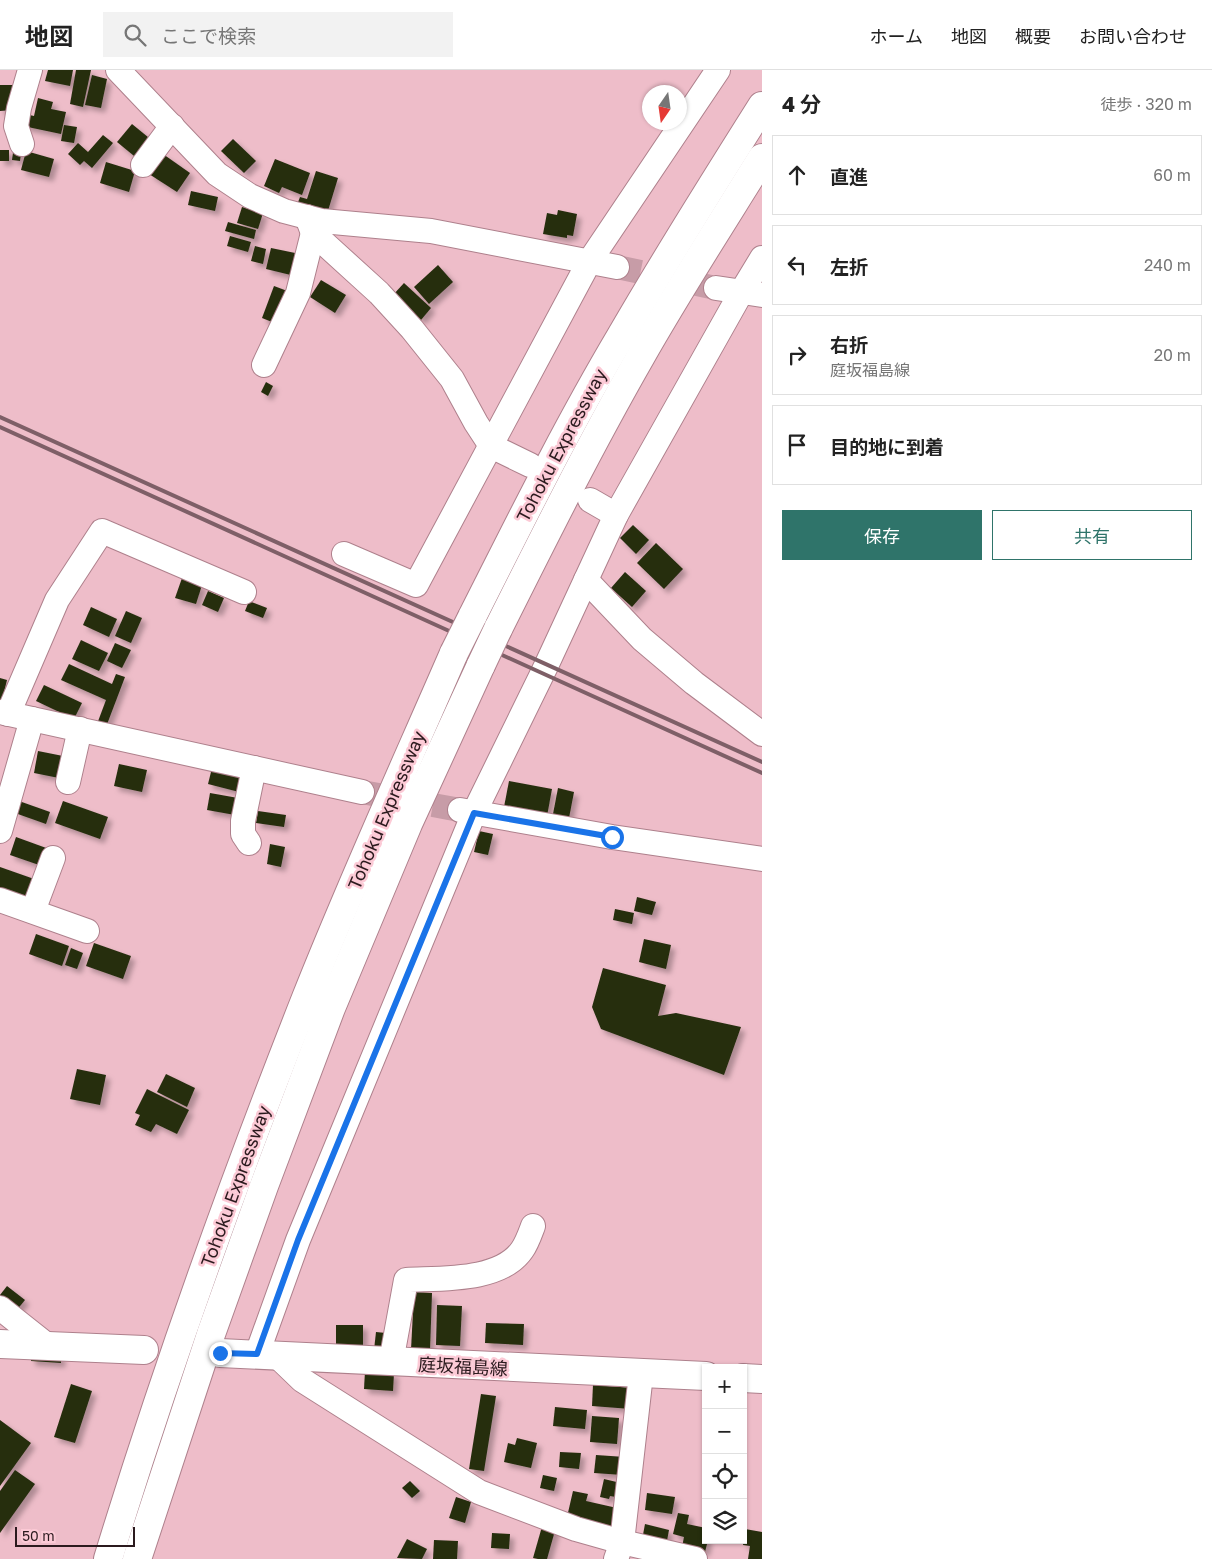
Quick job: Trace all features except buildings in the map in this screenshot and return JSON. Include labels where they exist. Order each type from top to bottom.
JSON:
[{"type":"main road","name":"Tohoku Expressway","points":[[108,1559],[182,1332],[250,1145],[314,978],[382,816],[454,654],[550,463],[620,336],[762,106]]},
{"type":"main road","name":"Tohoku Expressway","points":[[137,1559],[211,1334],[331,1008],[408,824],[481,664],[540,544],[641,356],[762,158]]},
{"type":"main road","points":[[0,1344],[144,1350]]},
{"type":"main road","name":"庭坂福島線","points":[[220,1353],[702,1376]]},
{"type":"main road","points":[[747,1378],[762,1379]]},
{"type":"street","points":[[22,144],[16,126],[30,70]]},
{"type":"street","points":[[118,70],[217,174],[250,196],[310,225],[380,293],[412,329],[452,379],[491,446],[530,465]]},
{"type":"street","points":[[344,554],[416,585],[589,262],[718,70]]},
{"type":"street","points":[[143,165],[172,126]]},
{"type":"street","points":[[310,225],[322,221],[431,231],[617,267]]},
{"type":"street","points":[[264,365],[298,293],[310,225]]},
{"type":"street","points":[[695,1559],[619,1551],[576,1529],[479,1492],[302,1380],[266,1354],[298,1240],[467,812],[586,580],[616,515],[752,293],[762,258]]},
{"type":"street","points":[[716,288],[752,293]]},
{"type":"street","points":[[590,500],[616,515]]},
{"type":"street","points":[[244,592],[102,531],[57,600],[4,713],[362,792]]},
{"type":"street","points":[[586,580],[642,638],[694,682],[762,734]]},
{"type":"street","points":[[0,831],[32,719]]},
{"type":"street","points":[[68,782],[80,729]]},
{"type":"street","points":[[249,843],[243,834],[243,821],[254,768]]},
{"type":"street","points":[[467,812],[612,837],[762,859]]},
{"type":"street","points":[[33,911],[53,858]]},
{"type":"street","points":[[0,900],[87,931]]},
{"type":"street","points":[[391,1362],[406,1280],[490,1272],[507,1264],[521,1252],[533,1226]]},
{"type":"street","points":[[0,1308],[48,1346]]},
{"type":"street","points":[[619,1551],[641,1374]]},
{"type":"tunnel","points":[[617,267],[716,288]]},
{"type":"tunnel","points":[[362,792],[460,810]]},
{"type":"railway","points":[[0,417],[762,762]]},
{"type":"railway","points":[[0,427],[762,773]]},
{"type":"route","points":[[220,1353],[257,1354],[298,1240],[474,813],[612,837]]}]
